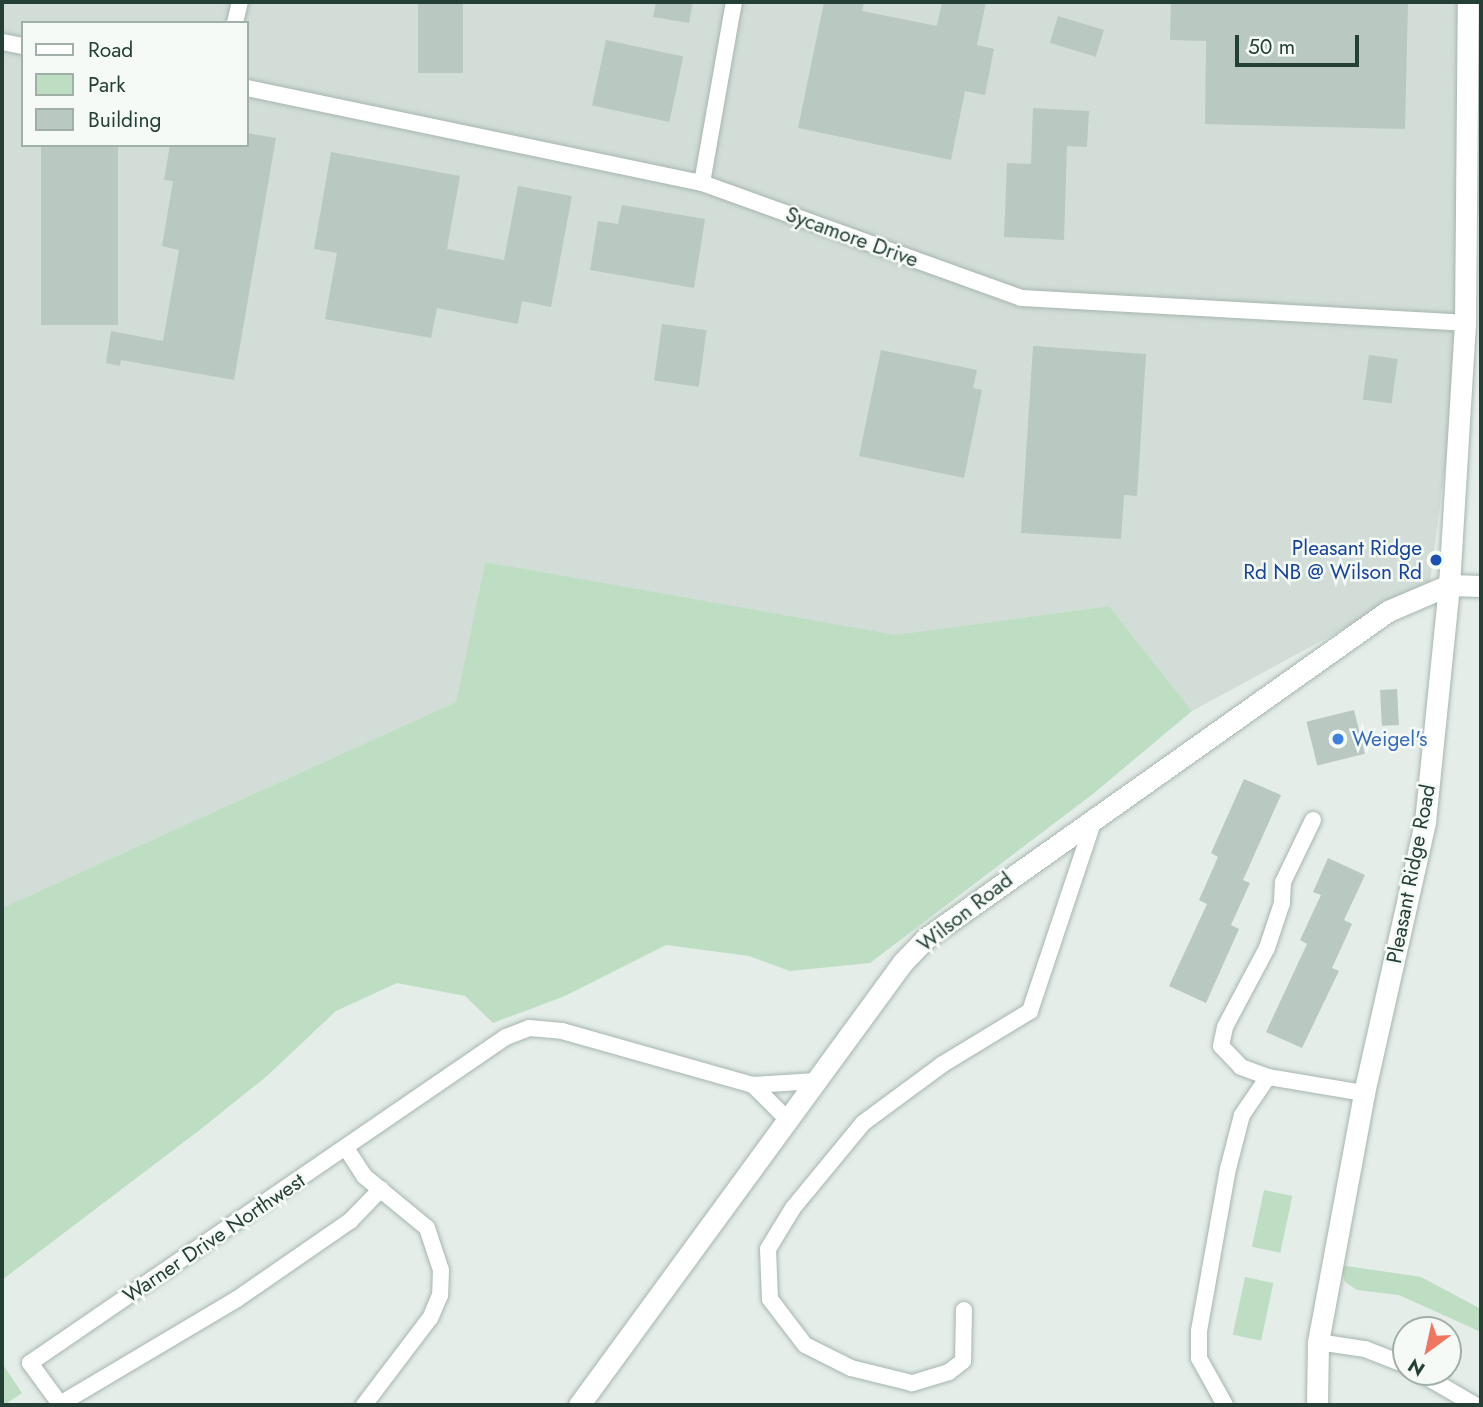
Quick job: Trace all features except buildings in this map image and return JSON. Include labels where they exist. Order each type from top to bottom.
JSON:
[{"type":"main road","name":"Pleasant Ridge Road","points":[[1317,1405],[1318,1342],[1364,1093],[1426,822],[1449,585],[1465,323],[1474,246],[1468,2]]},
{"type":"main road","points":[[1449,585],[1481,586]]},
{"type":"main road","name":"Wilson Road","points":[[579,1405],[816,1081],[925,939],[1096,814],[1388,611],[1449,585]]},
{"type":"street","points":[[235,21],[240,2]]},
{"type":"street","points":[[702,183],[734,2]]},
{"type":"street","points":[[2,42],[21,46]]},
{"type":"street","name":"Sycamore Drive","points":[[248,88],[702,183],[1021,298],[1465,323]]},
{"type":"street","points":[[964,1310],[963,1361],[949,1372],[912,1383],[851,1368],[806,1345],[770,1299],[768,1249],[793,1208],[863,1123],[943,1064],[1030,1012],[1096,814]]},
{"type":"street","points":[[1313,820],[1283,883],[1282,903],[1267,948],[1225,1027],[1221,1046],[1241,1067],[1268,1077],[1364,1093]]},
{"type":"street","name":"Warner Drive Northwest","points":[[381,1189],[350,1220],[237,1299],[60,1404],[30,1363],[506,1037],[529,1028],[562,1031],[753,1084],[788,1119]]},
{"type":"street","points":[[1225,1405],[1199,1358],[1199,1331],[1242,1115],[1268,1077]]},
{"type":"street","points":[[753,1084],[816,1081]]},
{"type":"street","points":[[346,1148],[364,1176],[427,1228],[435,1241],[440,1295],[430,1318],[364,1405]]},
{"type":"street","points":[[1318,1342],[1365,1349],[1392,1360]]},
{"type":"street","points":[[1440,1386],[1467,1403]]},
{"type":"shaded area","points":[[2,2],[1481,2],[1481,192],[1430,582],[1192,711],[1109,606],[896,636],[485,562],[456,702],[2,908]]},
{"type":"green space","points":[[485,562],[896,635],[1109,606],[1192,711],[1093,794],[870,963],[790,971],[749,956],[666,945],[565,996],[493,1023],[465,996],[397,983],[336,1011],[267,1076],[2,1280],[2,908],[456,702]]},
{"type":"green space","points":[[1264,1190],[1292,1196],[1280,1253],[1252,1247]]},
{"type":"green space","points":[[1340,1265],[1421,1277],[1481,1309],[1481,1332],[1462,1323],[1462,1316],[1446,1316],[1399,1295],[1357,1290],[1345,1282]]},
{"type":"green space","points":[[1245,1277],[1273,1283],[1261,1341],[1233,1335]]},
{"type":"green space","points":[[2,1363],[22,1393],[4,1405],[2,1405]]},
{"type":"place","name":"Pleasant Ridge Rd NB @ Wilson Rd","points":[[1436,560]]},
{"type":"place","name":"Weigel's","points":[[1338,739]]}]
